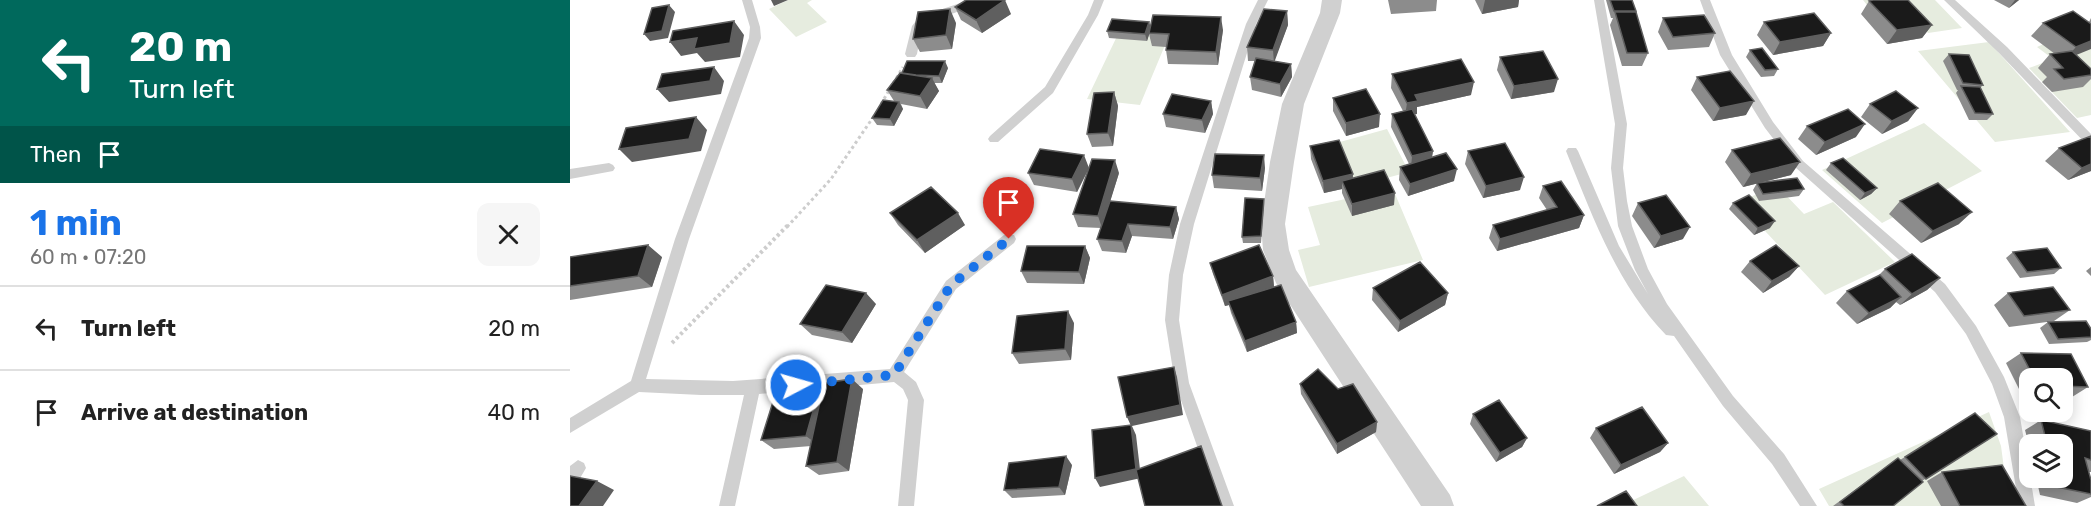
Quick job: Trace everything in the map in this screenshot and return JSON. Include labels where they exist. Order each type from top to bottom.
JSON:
[{"type":"street","points":[[1332,0],[1293,104],[1273,224],[1276,250],[1285,275],[1439,506]]},
{"type":"lane","points":[[637,385],[682,239],[755,38],[756,27],[747,0]]},
{"type":"lane","points":[[911,54],[917,26],[923,20],[980,0]]},
{"type":"lane","points":[[994,139],[1048,90],[1093,15],[1099,0]]},
{"type":"lane","points":[[1226,506],[1182,383],[1172,320],[1176,275],[1187,224],[1251,24],[1263,0]]},
{"type":"lane","points":[[1599,0],[1622,124],[1617,168],[1625,226],[1642,270],[1662,308],[1690,348],[1728,401],[1778,459],[1809,506]]},
{"type":"lane","points":[[1705,0],[1726,55],[1769,125],[1798,164],[1940,288],[1971,330],[1999,382],[2012,417],[2027,506]]},
{"type":"lane","points":[[1949,0],[2003,51],[2091,142]]},
{"type":"lane","points":[[1572,151],[1627,278],[1654,315],[1690,348]]},
{"type":"lane","points":[[570,174],[609,168]]},
{"type":"lane","points":[[894,375],[951,285],[1009,239]]},
{"type":"lane","points":[[570,426],[637,385],[675,389],[753,389],[894,375],[906,379],[912,386],[916,400],[906,506]]},
{"type":"lane","points":[[727,506],[753,389]]},
{"type":"path","points":[[669,346],[732,280],[807,208],[865,133],[911,54]]},
{"type":"shaded area","points":[[788,0],[812,0],[807,3],[827,22],[796,37],[769,9]]},
{"type":"shaded area","points":[[1863,0],[1899,0],[1867,5]]},
{"type":"shaded area","points":[[1899,0],[1935,0],[1962,28],[1928,33]]},
{"type":"shaded area","points":[[2079,28],[2091,36],[2091,115],[2077,118],[2029,68],[2053,59],[2037,47]]},
{"type":"shaded area","points":[[1119,32],[1168,38],[1140,105],[1087,99]]},
{"type":"shaded area","points":[[1989,42],[2070,132],[1995,142],[1918,51]]},
{"type":"shaded area","points":[[1924,123],[1982,171],[1882,223],[1822,170]]},
{"type":"shaded area","points":[[1387,129],[1409,172],[1360,185],[1339,184],[1329,145]]},
{"type":"shaded area","points":[[1777,186],[1804,214],[1833,202],[1895,262],[1825,295],[1738,202]]},
{"type":"shaded area","points":[[1393,189],[1423,260],[1309,287],[1298,250],[1320,245],[1308,207]]},
{"type":"shaded area","points":[[1989,412],[2001,446],[2009,506],[1829,506],[1819,489]]},
{"type":"shaded area","points":[[1684,476],[1709,506],[1629,506],[1627,503]]},
{"type":"building","points":[[966,0],[1005,0],[976,20],[955,7]]},
{"type":"building","points":[[1610,0],[1632,0],[1636,11],[1614,11]]},
{"type":"building","points":[[1908,0],[1932,25],[1897,30],[1869,1]]},
{"type":"building","points":[[669,5],[662,31],[644,34],[652,8]]},
{"type":"building","points":[[950,9],[946,35],[913,39],[918,12]]},
{"type":"building","points":[[1264,9],[1287,11],[1273,50],[1247,47]]},
{"type":"building","points":[[2073,11],[2091,24],[2091,41],[2076,47],[2043,23]]},
{"type":"building","points":[[1615,12],[1636,12],[1648,53],[1627,53]]},
{"type":"building","points":[[1814,13],[1831,33],[1780,42],[1764,22]]},
{"type":"building","points":[[1153,15],[1221,17],[1216,52],[1166,50],[1169,34],[1149,33]]},
{"type":"building","points":[[1704,15],[1715,33],[1673,37],[1663,18]]},
{"type":"building","points":[[1112,19],[1149,22],[1145,34],[1107,31]]},
{"type":"building","points":[[734,21],[730,43],[694,49],[697,38],[670,42],[673,31]]},
{"type":"building","points":[[1762,48],[1778,69],[1765,70],[1750,50]]},
{"type":"building","points":[[1543,51],[1558,79],[1514,86],[1500,57]]},
{"type":"building","points":[[2072,51],[2091,69],[2091,75],[2064,79],[2054,69],[2063,68],[2050,54]]},
{"type":"building","points":[[1949,54],[1969,55],[1983,85],[1963,83]]},
{"type":"building","points":[[1256,58],[1291,64],[1280,84],[1250,77]]},
{"type":"building","points":[[1461,59],[1474,82],[1415,95],[1418,101],[1407,103],[1392,74]]},
{"type":"building","points":[[907,61],[945,61],[939,76],[902,73]]},
{"type":"building","points":[[714,67],[710,81],[657,89],[662,74]]},
{"type":"building","points":[[1730,71],[1754,101],[1720,108],[1697,77]]},
{"type":"building","points":[[900,73],[932,78],[920,96],[887,90]]},
{"type":"building","points":[[1961,86],[1980,87],[1993,114],[1975,113]]},
{"type":"building","points":[[1366,89],[1380,114],[1346,123],[1333,98]]},
{"type":"building","points":[[1896,91],[1918,108],[1892,121],[1870,104]]},
{"type":"building","points":[[1114,92],[1108,133],[1087,134],[1094,93]]},
{"type":"building","points":[[1172,94],[1211,101],[1202,120],[1163,114]]},
{"type":"building","points":[[883,100],[899,102],[890,119],[872,118]]},
{"type":"building","points":[[1412,109],[1433,151],[1412,156],[1392,114]]},
{"type":"building","points":[[1848,109],[1865,124],[1825,142],[1807,126]]},
{"type":"building","points":[[696,117],[689,139],[619,149],[626,128]]},
{"type":"building","points":[[2091,136],[2091,164],[2082,168],[2059,148]]},
{"type":"building","points":[[1780,138],[1800,162],[1751,174],[1732,150]]},
{"type":"building","points":[[1339,140],[1353,174],[1323,181],[1310,146]]},
{"type":"building","points":[[1505,143],[1524,177],[1486,186],[1468,151]]},
{"type":"building","points":[[1040,149],[1084,155],[1072,179],[1028,173]]},
{"type":"building","points":[[1446,153],[1457,169],[1410,184],[1400,167]]},
{"type":"building","points":[[1215,154],[1264,155],[1260,178],[1212,175]]},
{"type":"building","points":[[1843,158],[1877,188],[1865,193],[1831,163]]},
{"type":"building","points":[[1092,159],[1115,160],[1098,216],[1073,214]]},
{"type":"building","points":[[1384,170],[1395,193],[1352,204],[1342,181]]},
{"type":"building","points":[[1797,178],[1804,189],[1763,194],[1757,183]]},
{"type":"building","points":[[1561,181],[1584,215],[1500,239],[1493,225],[1557,207],[1543,186]]},
{"type":"building","points":[[1938,183],[1972,212],[1933,231],[1900,201]]},
{"type":"building","points":[[931,187],[958,213],[917,240],[890,213]]},
{"type":"building","points":[[1666,195],[1690,227],[1661,236],[1638,203]]},
{"type":"building","points":[[1749,195],[1775,221],[1758,228],[1733,203]]},
{"type":"building","points":[[1245,198],[1264,199],[1261,236],[1242,237]]},
{"type":"building","points":[[1110,201],[1176,207],[1170,227],[1128,224],[1122,241],[1097,239]]},
{"type":"building","points":[[648,245],[638,276],[570,286],[570,257]]},
{"type":"building","points":[[1259,245],[1273,276],[1222,295],[1210,263]]},
{"type":"building","points":[[1776,245],[1799,266],[1772,281],[1750,261]]},
{"type":"building","points":[[1027,246],[1085,246],[1079,272],[1021,271]]},
{"type":"building","points":[[2047,248],[2061,268],[2027,272],[2013,252]]},
{"type":"building","points":[[1912,254],[1940,278],[1912,294],[1885,269]]},
{"type":"building","points":[[1420,262],[1448,293],[1400,321],[1373,288]]},
{"type":"building","points":[[1880,275],[1901,297],[1869,313],[1847,291]]},
{"type":"building","points":[[826,285],[866,293],[842,332],[800,324]]},
{"type":"building","points":[[1281,285],[1296,322],[1245,341],[1228,301]]},
{"type":"building","points":[[2053,287],[2070,310],[2024,316],[2008,293]]},
{"type":"building","points":[[1068,311],[1065,349],[1012,353],[1017,316]]},
{"type":"building","points":[[2086,321],[2091,329],[2091,337],[2058,339],[2048,322]]},
{"type":"building","points":[[2021,353],[2071,354],[2088,387],[2073,386],[2073,368],[2029,368]]},
{"type":"building","points":[[1174,367],[1180,405],[1127,417],[1118,377]]},
{"type":"building","points":[[1318,369],[1338,389],[1353,384],[1377,422],[1337,444],[1300,384]]},
{"type":"building","points":[[852,379],[837,462],[806,466],[824,383]]},
{"type":"building","points":[[821,383],[806,436],[761,440],[778,386]]},
{"type":"building","points":[[1499,400],[1527,438],[1500,453],[1473,414]]},
{"type":"building","points":[[1642,407],[1668,443],[1621,465],[1596,428]]},
{"type":"building","points":[[1975,413],[1997,434],[1926,479],[1905,457]]},
{"type":"building","points":[[2042,422],[2091,431],[2091,460],[2085,458],[2091,480],[2091,494],[2062,488],[2073,488],[2073,434],[2044,434]]},
{"type":"building","points":[[1131,425],[1136,469],[1095,478],[1092,430]]},
{"type":"building","points":[[1201,446],[1222,506],[1145,506],[1136,470]]},
{"type":"building","points":[[1066,456],[1059,487],[1004,490],[1009,463]]},
{"type":"building","points":[[1898,458],[1923,482],[1893,506],[1844,506],[1840,502]]},
{"type":"building","points":[[2002,465],[2026,506],[1960,506],[1942,472]]},
{"type":"building","points":[[570,476],[597,481],[579,506],[570,506]]},
{"type":"building","points":[[1626,491],[1637,506],[1597,506]]},
{"type":"route","points":[[796,385],[894,375],[938,302],[951,285],[1009,239]]}]
